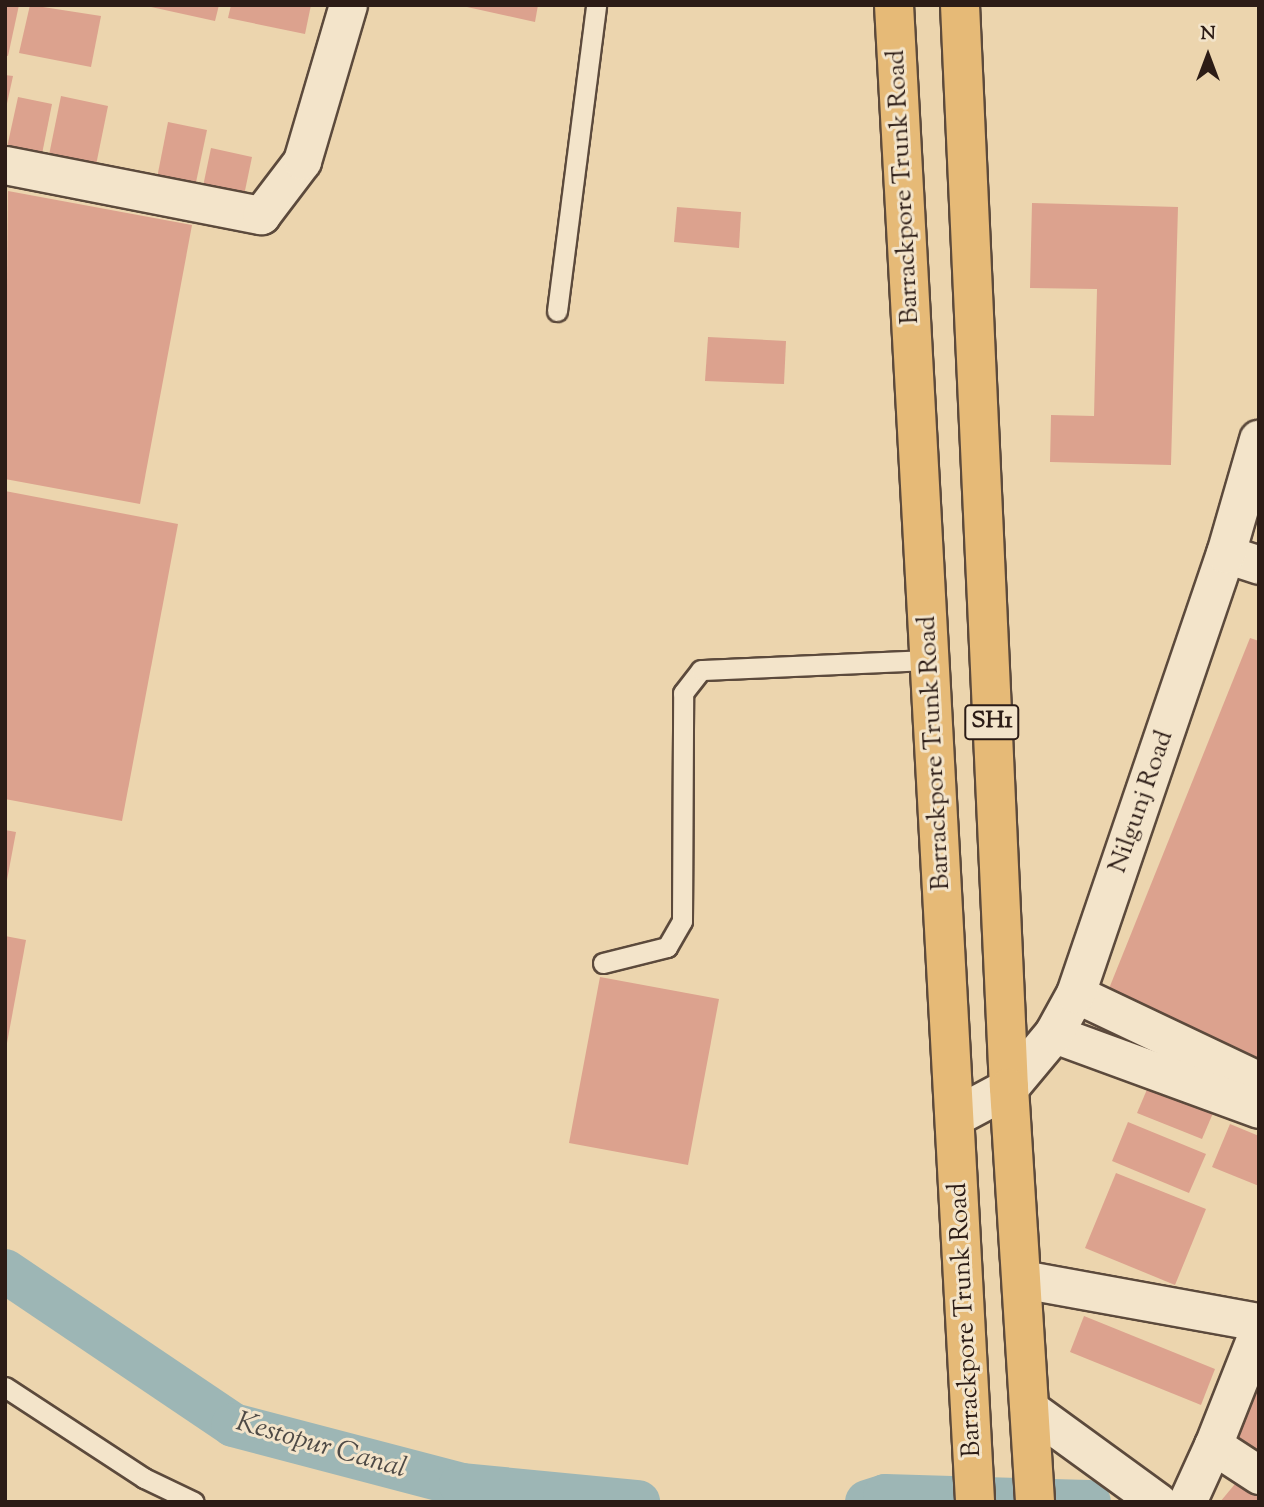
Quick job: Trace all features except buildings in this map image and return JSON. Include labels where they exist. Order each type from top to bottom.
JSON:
[{"type":"main road","name":"Barrackpore Trunk Road","points":[[894,5],[975,1502]]},
{"type":"main road","name":"SH1","points":[[960,5],[1009,1088],[1035,1502]]},
{"type":"street","points":[[5,165],[261,215],[302,161],[348,5]]},
{"type":"street","name":"Nilgunj Road","points":[[955,1118],[1009,1088],[1054,1034],[1076,994],[1242,560],[1259,440]]},
{"type":"street","points":[[1076,994],[1259,1082]]},
{"type":"street","points":[[1054,1034],[1259,1109]]},
{"type":"street","points":[[1022,1279],[1259,1322]]},
{"type":"street","points":[[1186,1502],[1213,1445],[1259,1329]]},
{"type":"street","points":[[1031,1423],[1157,1502]]},
{"type":"street","points":[[1213,1445],[1259,1475]]},
{"type":"lane","points":[[557,311],[596,5]]},
{"type":"lane","points":[[603,963],[667,947],[682,921],[683,693],[701,670],[930,660]]},
{"type":"lane","points":[[5,1387],[144,1478],[194,1502]]},
{"type":"waterway","name":"Kestopur Canal","points":[[5,1271],[233,1425],[461,1485],[638,1502]]},
{"type":"waterway","name":"Kestopur Canal","points":[[867,1502],[885,1496],[1089,1502]]}]
